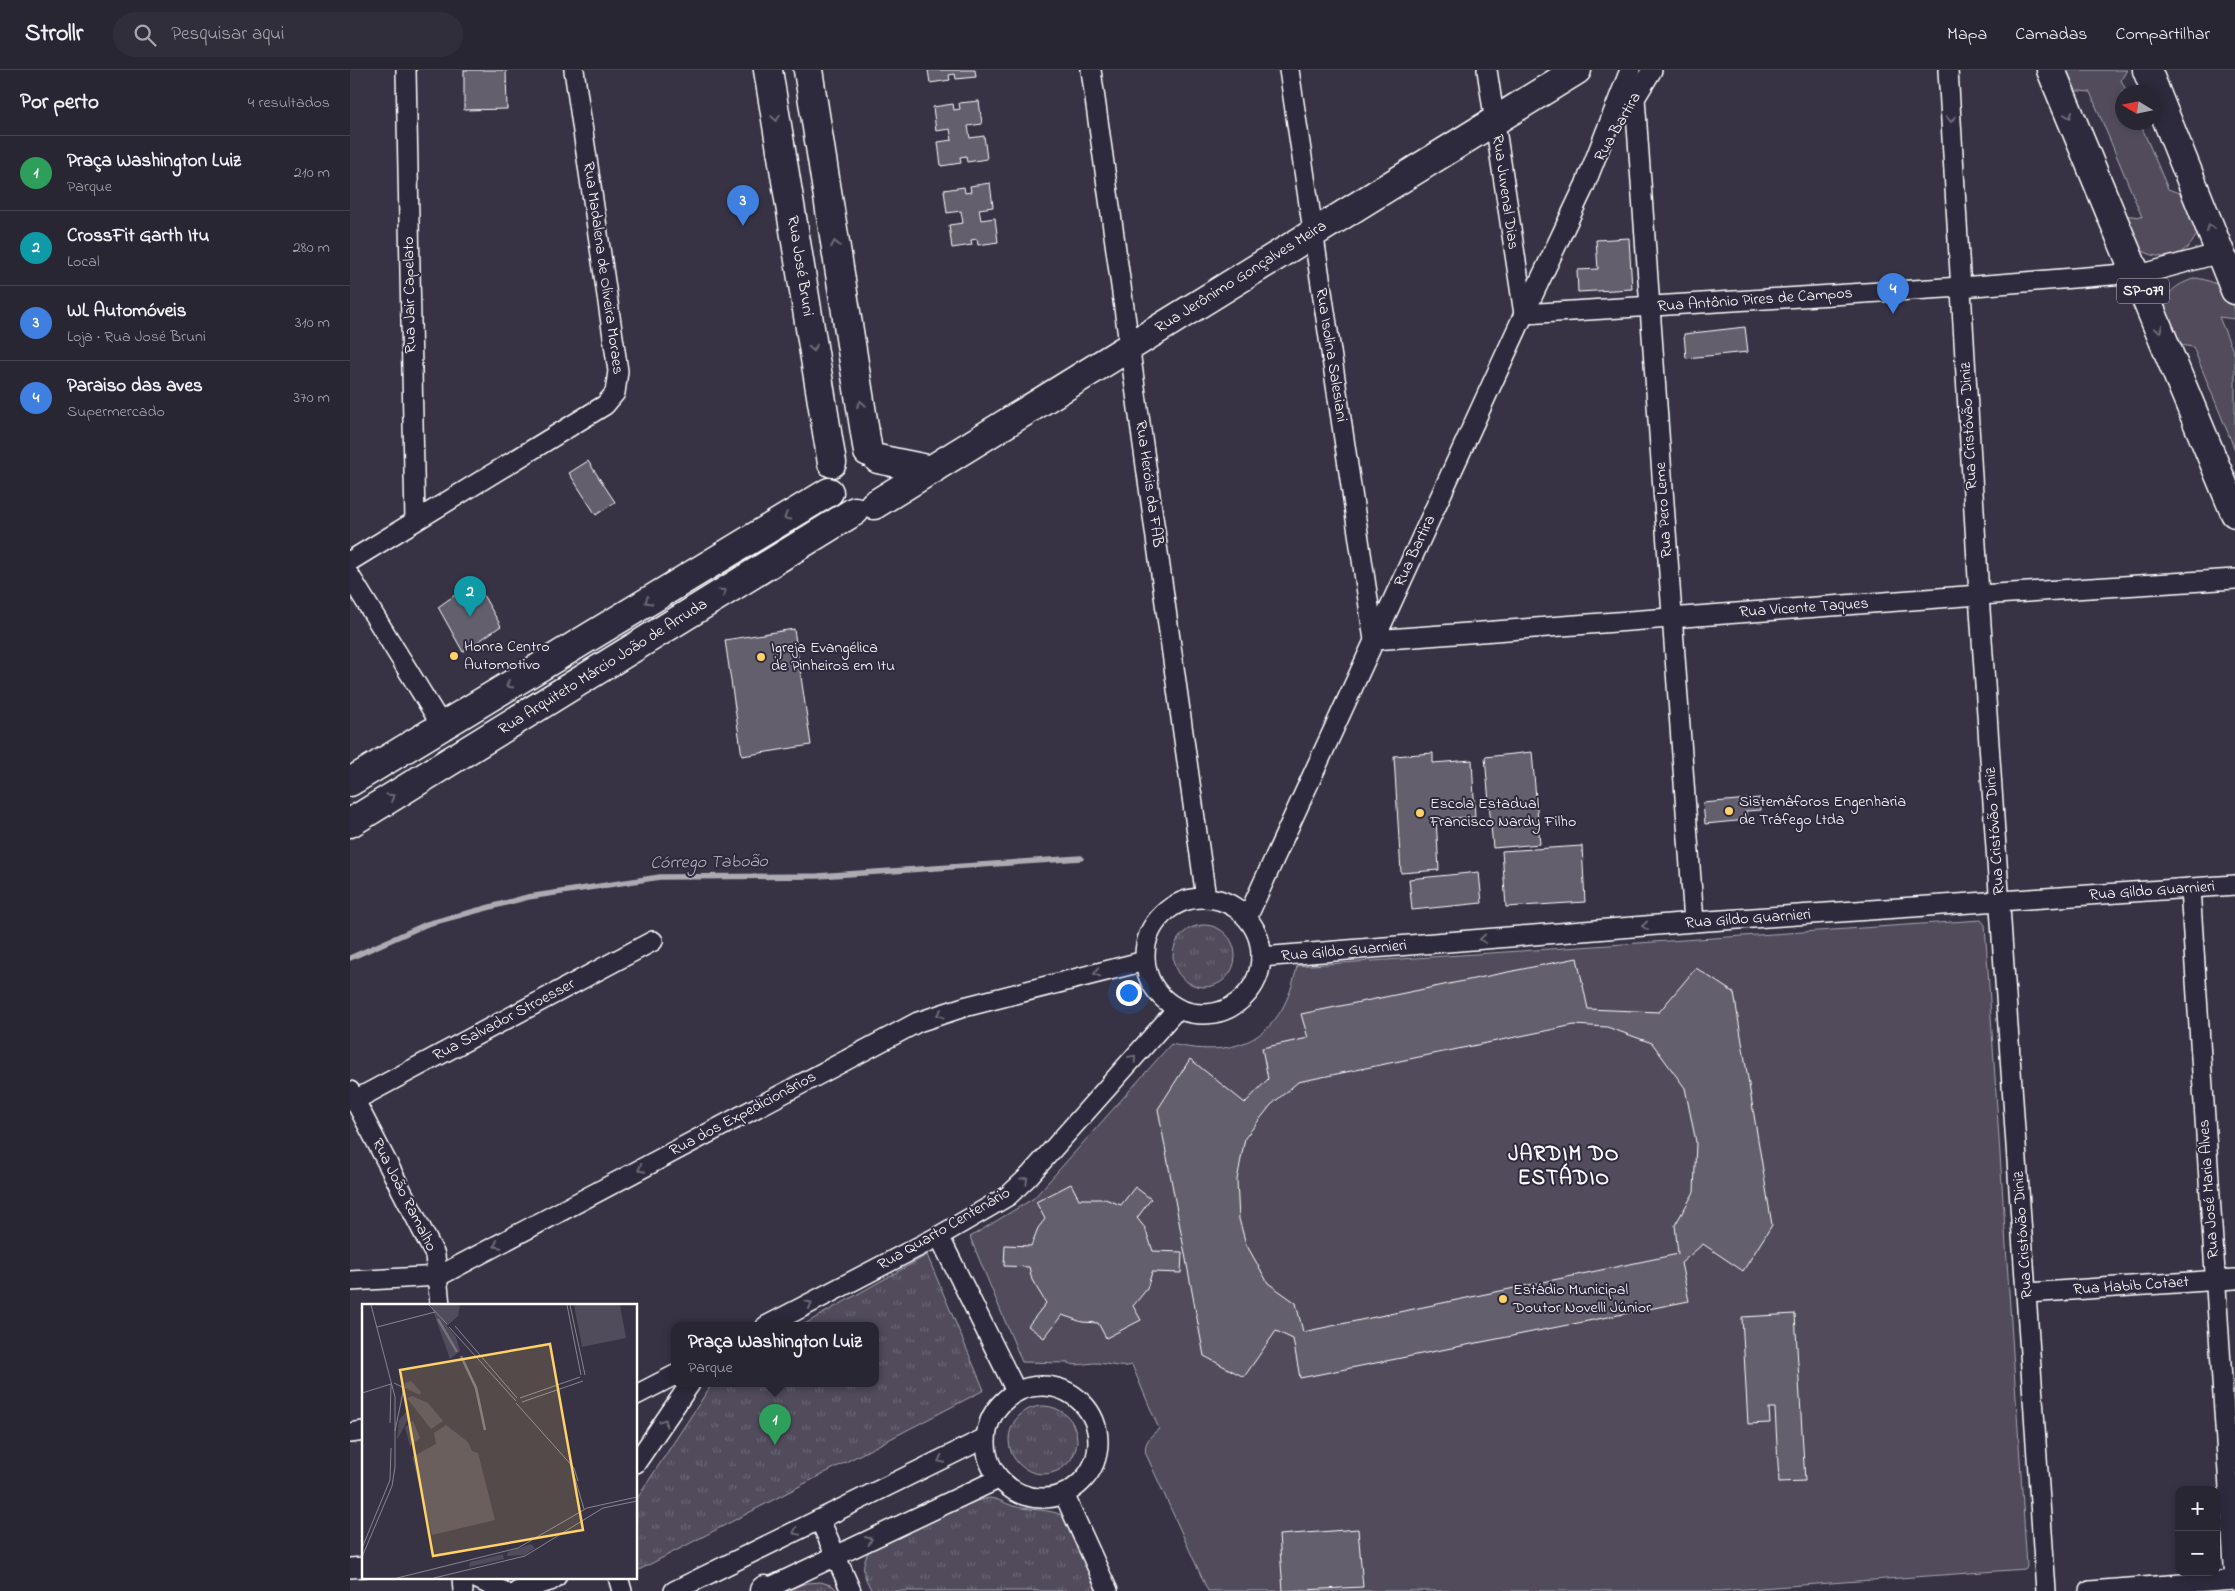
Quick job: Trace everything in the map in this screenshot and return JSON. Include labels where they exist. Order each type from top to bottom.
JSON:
[{"type":"street","name":"Rua Jair Capelato","points":[[406,70],[415,521]]},
{"type":"street","name":"Rua Madalena de Oliveira Moraes","points":[[350,560],[605,404],[615,393],[618,371],[574,70]]},
{"type":"street","name":"Rua José Bruni","points":[[768,70],[832,463]]},
{"type":"street","points":[[808,70],[873,456],[884,468],[886,483],[881,498],[865,508],[844,508],[835,501],[829,492],[826,482],[832,463],[848,451],[858,450],[873,456],[932,470]]},
{"type":"street","name":"Rua Heróis da FAB","points":[[1090,70],[1206,898]]},
{"type":"street","name":"Rua Isolina Salesiani","points":[[1289,70],[1374,640]]},
{"type":"street","name":"Rua Juvenal Dias","points":[[1487,70],[1524,314]]},
{"type":"street","name":"Rua Jerônimo Gonçalves Meira","points":[[865,508],[932,470],[1129,346],[1577,70]]},
{"type":"street","name":"Rua Jerônimo Gonçalves Meira","points":[[1551,86],[1595,70]]},
{"type":"street","name":"Rua Bartira","points":[[1247,918],[1585,185],[1630,70]]},
{"type":"street","name":"Rua Bartira","points":[[1585,185],[1652,70]]},
{"type":"street","name":"Rua Cristóvão Diniz","points":[[1948,70],[1979,595],[2046,1591]]},
{"type":"street","name":"SP-079","points":[[2051,70],[2235,513]]},
{"type":"street","points":[[2147,70],[2228,259],[2235,290]]},
{"type":"street","name":"Rua Pero Leme","points":[[1635,98],[1694,922]]},
{"type":"street","name":"Rua Antônio Pires de Campos","points":[[1524,314],[1960,287],[2150,272],[2228,259]]},
{"type":"street","name":"Rua Arquiteto Márcio João de Arruda","points":[[350,782],[829,492]]},
{"type":"street","name":"Rua Arquiteto Márcio João de Arruda","points":[[350,823],[865,508]]},
{"type":"street","points":[[350,576],[442,726]]},
{"type":"street","name":"Rua Vicente Taques","points":[[1374,640],[1979,595],[2235,579]]},
{"type":"street","name":"Rua Gildo Guarnieri","points":[[1261,957],[1694,922],[2235,885]]},
{"type":"street","name":"Rua José Maria Alves","points":[[2190,888],[2235,1580]]},
{"type":"street","points":[[1206,898],[1229,904],[1247,918],[1260,943],[1261,957],[1258,974],[1251,989],[1233,1006],[1209,1014],[1193,1014],[1177,1009],[1164,1000],[1154,989],[1145,961],[1145,946],[1149,933],[1166,910],[1186,900],[1206,898]]},
{"type":"street","name":"Rua Salvador Stroesser","points":[[352,1095],[653,941]]},
{"type":"street","name":"Rua dos Expedicionários","points":[[350,1281],[439,1276],[918,1022],[964,1007],[1145,961]]},
{"type":"street","name":"Rua Quarto Centenário","points":[[774,1322],[939,1236],[1008,1196],[1029,1176],[1177,1009]]},
{"type":"street","name":"Rua João Ramalho","points":[[352,1095],[435,1256],[439,1276],[440,1304]]},
{"type":"street","points":[[939,1236],[1016,1391]]},
{"type":"street","name":"Rua Habib Cotaet","points":[[2027,1293],[2235,1279]]},
{"type":"street","points":[[638,1394],[671,1377]]},
{"type":"street","points":[[1033,1386],[1052,1386],[1068,1392],[1083,1403],[1093,1418],[1098,1435],[1097,1454],[1091,1471],[1080,1484],[1064,1494],[1047,1499],[1029,1498],[1012,1491],[998,1479],[988,1460],[985,1438],[990,1419],[1000,1403],[1016,1391],[1033,1386]]},
{"type":"street","points":[[638,1457],[688,1387]]},
{"type":"street","points":[[674,1591],[985,1438]]},
{"type":"street","points":[[764,1591],[998,1479]]},
{"type":"street","points":[[1064,1494],[1108,1591]]},
{"type":"street","points":[[820,1520],[851,1591]]},
{"type":"street","points":[[462,1578],[463,1591]]},
{"type":"street","points":[[475,1578],[503,1591]]},
{"type":"street","points":[[518,1591],[550,1582],[555,1578]]},
{"type":"street","points":[[618,1578],[622,1591]]},
{"type":"street","points":[[2090,1591],[2235,1580]]},
{"type":"green space","points":[[2062,70],[2127,70],[2121,80],[2124,85],[2115,85],[2115,130],[2143,130],[2168,189],[2187,196],[2198,233],[2182,252],[2166,257],[2149,254],[2141,250],[2129,237],[2121,215],[2142,217],[2090,92],[2069,90]]},
{"type":"green space","points":[[2196,278],[2212,282],[2224,290],[2229,295],[2234,310],[2235,319],[2219,317],[2235,356],[2235,450],[2193,347],[2172,344],[2165,312],[2168,296],[2183,283]]},
{"type":"green space","name":"Estádio Municipal Doutor Novelli Júnior","points":[[1981,920],[1985,925],[2027,1566],[2025,1569],[1719,1591],[1208,1591],[1146,1454],[1147,1443],[1159,1429],[1132,1365],[1022,1362],[970,1237],[1034,1198],[1171,1044],[1218,1049],[1237,1045],[1255,1038],[1269,1026],[1281,1010],[1290,990],[1297,966]]},
{"type":"green space","points":[[1198,925],[1210,925],[1226,934],[1233,944],[1235,956],[1233,968],[1226,978],[1210,987],[1198,987],[1187,982],[1178,973],[1173,962],[1173,950],[1178,939],[1187,930]]},
{"type":"green space","points":[[927,1255],[984,1390],[638,1570],[638,1497],[710,1387],[879,1387],[879,1322],[808,1322]]},
{"type":"green space","points":[[1043,1406],[1056,1409],[1067,1416],[1074,1427],[1077,1440],[1074,1453],[1067,1464],[1056,1471],[1043,1474],[1030,1471],[1019,1464],[1012,1453],[1009,1440],[1012,1427],[1019,1416],[1030,1409]]},
{"type":"green space","points":[[990,1498],[1013,1506],[1058,1513],[1064,1516],[1099,1591],[872,1591],[864,1574],[865,1559],[871,1547],[975,1501]]},
{"type":"green space","points":[[821,1582],[833,1586],[837,1591],[784,1591],[807,1583]]},
{"type":"building","points":[[464,70],[506,70],[507,109],[464,110]]},
{"type":"building","points":[[928,70],[975,70],[976,77],[956,79],[955,74],[949,75],[950,80],[930,83]]},
{"type":"building","points":[[979,101],[982,124],[968,126],[970,138],[984,136],[987,159],[967,162],[966,156],[960,157],[961,163],[941,166],[938,142],[952,140],[950,129],[936,131],[933,107],[953,104],[954,110],[960,109],[959,103]]},
{"type":"building","points":[[990,183],[993,207],[979,209],[981,220],[995,218],[998,242],[978,245],[977,239],[971,240],[972,245],[952,248],[949,225],[963,223],[961,211],[947,213],[944,190],[964,187],[965,193],[971,192],[970,186]]},
{"type":"building","points":[[1629,238],[1632,289],[1578,292],[1577,270],[1598,269],[1596,240]]},
{"type":"building","points":[[1745,327],[1748,352],[1686,358],[1684,334]]},
{"type":"building","points":[[588,461],[615,502],[596,515],[569,473]]},
{"type":"building","points":[[475,581],[501,626],[463,652],[438,607]]},
{"type":"building","points":[[794,629],[811,745],[742,756],[725,640]]},
{"type":"building","points":[[1532,752],[1540,844],[1493,848],[1485,757]]},
{"type":"building","points":[[1433,753],[1433,763],[1472,760],[1475,817],[1436,819],[1439,870],[1401,873],[1394,756]]},
{"type":"building","name":"Sistemáforos Engenharia de Tráfego Ltda","points":[[1760,798],[1761,810],[1746,811],[1747,820],[1705,824],[1703,803]]},
{"type":"building","points":[[1582,846],[1585,902],[1506,907],[1502,851]]},
{"type":"building","points":[[1479,872],[1482,903],[1412,910],[1409,879]]},
{"type":"building","points":[[1577,958],[1588,1009],[1659,1012],[1696,968],[1734,993],[1772,1225],[1743,1271],[1703,1244],[1681,1263],[1689,1301],[1300,1378],[1293,1339],[1276,1331],[1244,1377],[1204,1356],[1158,1109],[1190,1059],[1245,1103],[1268,1079],[1262,1048],[1308,1038],[1301,1014]],"holes":[[[1574,1025],[1607,1027],[1652,1043],[1685,1088],[1696,1142],[1694,1192],[1675,1225],[1678,1254],[1303,1332],[1296,1303],[1268,1283],[1246,1244],[1239,1219],[1237,1180],[1245,1138],[1271,1105],[1298,1082]]]},
{"type":"building","points":[[1071,1184],[1079,1199],[1105,1199],[1121,1205],[1135,1187],[1151,1199],[1137,1218],[1145,1228],[1153,1251],[1182,1252],[1181,1273],[1152,1272],[1147,1289],[1133,1306],[1141,1320],[1106,1338],[1098,1323],[1082,1322],[1062,1315],[1044,1338],[1028,1326],[1046,1303],[1032,1280],[1029,1267],[1004,1266],[1005,1245],[1031,1246],[1038,1228],[1045,1219],[1036,1202]]},
{"type":"building","points":[[1795,1314],[1805,1481],[1779,1482],[1775,1408],[1769,1408],[1770,1423],[1748,1424],[1742,1317]]},
{"type":"building","points":[[1358,1529],[1363,1587],[1283,1591],[1279,1535]]},
{"type":"waterway","name":"Córrego Taboão","points":[[350,958],[427,924],[528,897],[660,877],[818,876],[1081,858]]},
{"type":"place","name":"WL Automóveis","points":[[743,226]]},
{"type":"place","name":"Paraiso das aves","points":[[1893,314]]},
{"type":"place","name":"CrossFit Garth Itu","points":[[470,617]]},
{"type":"place","name":"Honra Centro Automotivo","points":[[454,656]]},
{"type":"place","name":"Igreja Evangélica de Pinheiros em Itu","points":[[761,657]]},
{"type":"place","name":"Sistemáforos Engenharia de Tráfego Ltda","points":[[1729,811]]},
{"type":"place","name":"Escola Estadual Francisco Nardy Filho","points":[[1420,813]]},
{"type":"place","name":"Estádio Municipal Doutor Novelli Júnior","points":[[1503,1299]]},
{"type":"place","name":"Praça Washington Luiz","points":[[775,1445]]},
{"type":"district","name":"JARDIM DO ESTÁDIO","points":[[1564,1167]]}]
